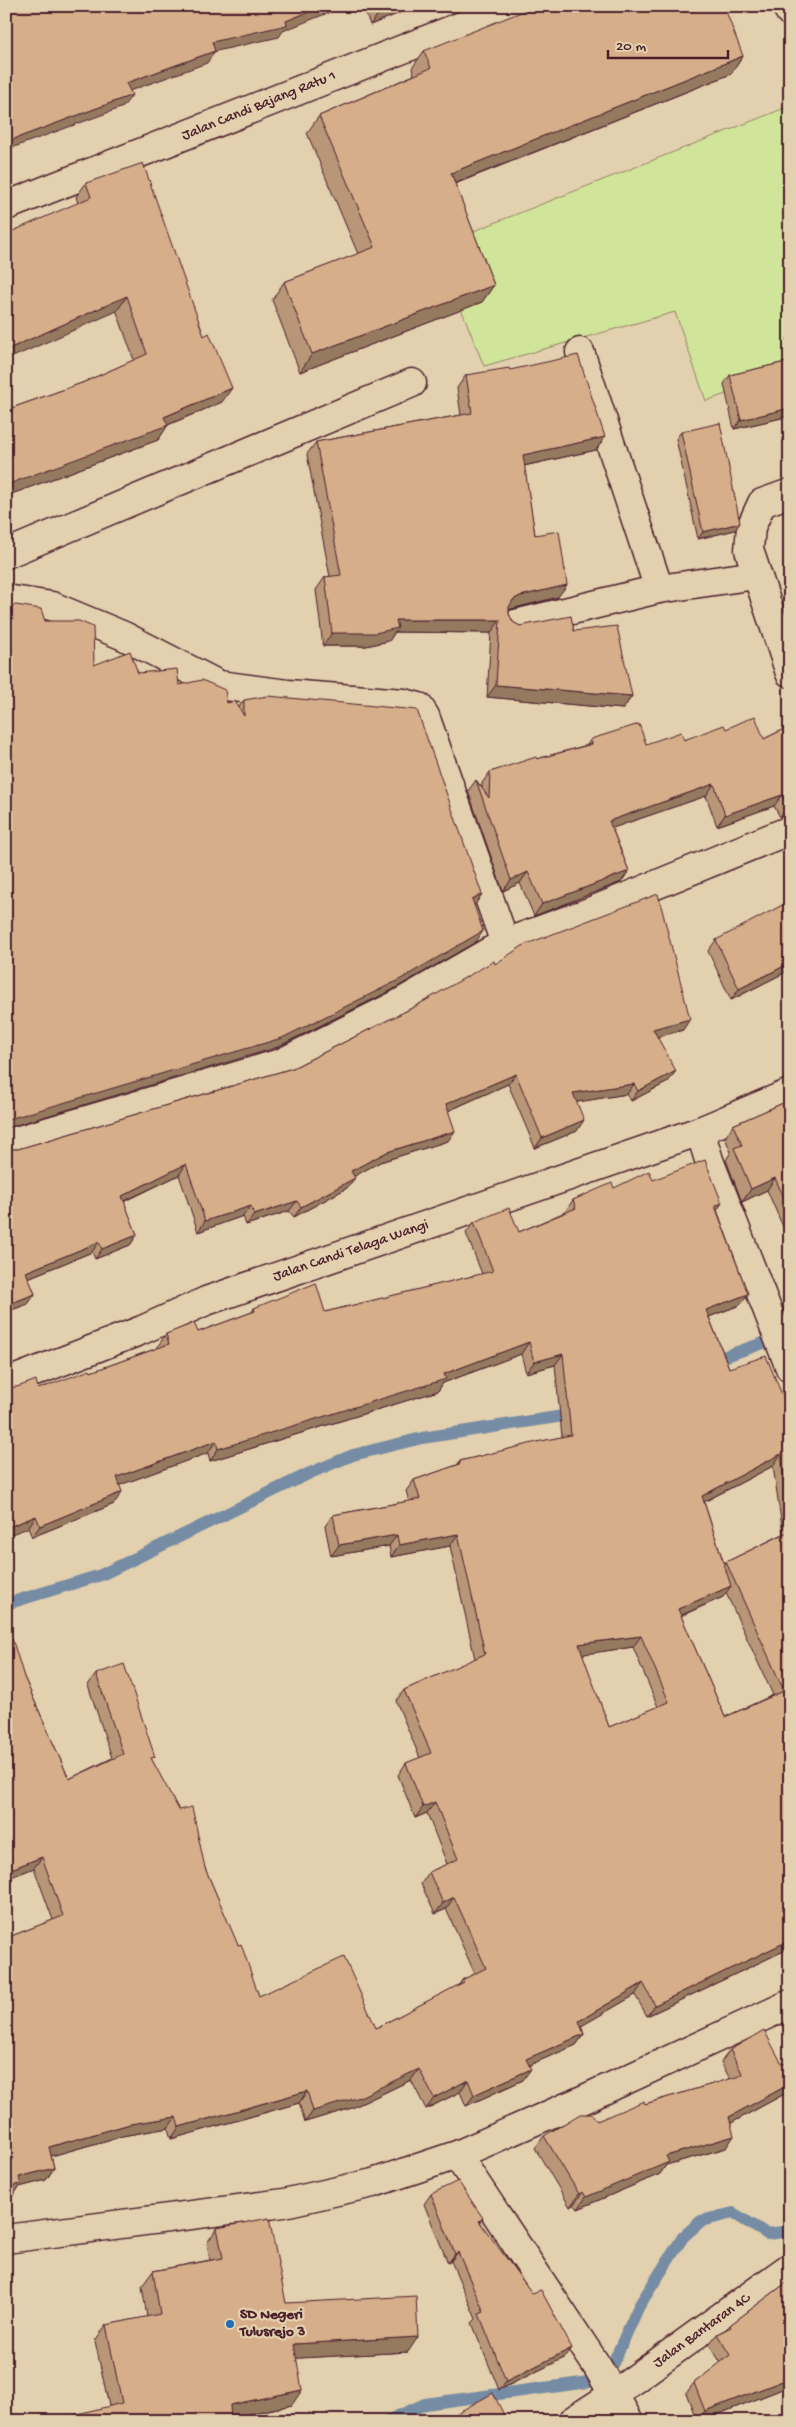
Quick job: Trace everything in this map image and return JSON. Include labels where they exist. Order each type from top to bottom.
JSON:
[{"type":"street","name":"Jalan Candi Bajang Ratu 1","points":[[6,206],[512,6]]},
{"type":"street","points":[[786,6],[790,12]]},
{"type":"street","points":[[580,352],[659,589]]},
{"type":"street","points":[[6,554],[412,383]]},
{"type":"street","points":[[790,493],[762,503],[751,528],[749,550],[790,672]]},
{"type":"street","points":[[515,624],[659,589],[756,574]]},
{"type":"street","points":[[6,599],[52,606],[124,636],[219,685],[288,694],[404,703],[418,707],[425,716],[505,943]]},
{"type":"street","points":[[6,1144],[281,1063],[399,1004],[505,943],[587,913],[790,830]]},
{"type":"street","name":"Jalan Candi Telaga Wangi","points":[[6,1383],[142,1330],[206,1301],[700,1131],[790,1093]]},
{"type":"street","points":[[700,1131],[709,1160],[787,1362]]},
{"type":"street","points":[[6,2239],[284,2203],[373,2183],[457,2155],[578,2102],[790,2004]]},
{"type":"street","points":[[457,2155],[605,2379],[629,2421]]},
{"type":"street","name":"Jalan Bantaran 4C","points":[[572,2421],[605,2379],[790,2267]]},
{"type":"green space","points":[[790,106],[790,371],[706,401],[675,312],[484,366],[436,246]]},
{"type":"building","points":[[12,6],[323,6],[286,21],[287,25],[212,42],[215,51],[126,83],[132,95],[6,142],[6,9]]},
{"type":"building","points":[[376,6],[395,6],[379,13]]},
{"type":"building","points":[[536,6],[724,6],[743,56],[451,173],[494,285],[312,354],[284,282],[375,247],[319,116],[431,68],[424,51]]},
{"type":"building","points":[[143,163],[204,336],[209,333],[232,388],[164,417],[168,425],[6,485],[6,410],[82,383],[147,354],[127,296],[6,350],[6,234],[91,197],[86,183]]},
{"type":"building","points":[[578,355],[605,437],[523,455],[535,535],[559,531],[567,585],[520,596],[513,600],[509,607],[509,614],[513,622],[520,626],[571,616],[574,631],[617,626],[632,696],[496,685],[500,620],[396,620],[398,628],[375,633],[332,633],[325,577],[341,575],[316,442],[472,413],[466,375],[509,368],[510,370]]},
{"type":"building","points":[[790,361],[790,408],[741,420],[730,375]]},
{"type":"building","points":[[720,423],[740,523],[703,532],[681,432]]},
{"type":"building","points":[[16,605],[41,609],[45,621],[79,621],[93,627],[94,665],[130,651],[138,673],[177,669],[179,685],[202,680],[225,690],[227,703],[235,701],[244,716],[244,700],[268,696],[417,710],[482,894],[472,899],[483,931],[399,980],[282,1038],[6,1120],[6,608]]},
{"type":"building","points":[[755,716],[764,739],[790,726],[790,805],[788,806],[782,795],[725,815],[714,784],[609,821],[629,871],[542,904],[528,872],[511,880],[476,780],[489,798],[490,772],[536,757],[537,759],[592,744],[591,739],[639,724],[646,744],[681,732],[684,740],[724,725],[726,729]]},
{"type":"building","points":[[658,894],[690,1019],[653,1029],[676,1071],[638,1091],[634,1084],[573,1093],[584,1120],[542,1138],[516,1074],[446,1104],[455,1131],[387,1152],[351,1171],[355,1178],[301,1207],[297,1201],[254,1215],[251,1206],[205,1221],[186,1164],[122,1196],[137,1235],[102,1249],[99,1242],[26,1272],[35,1294],[6,1305],[6,1147],[18,1149],[293,1068],[414,1007],[494,961],[495,964],[524,945]]},
{"type":"building","points":[[790,901],[790,963],[739,989],[716,940]]},
{"type":"building","points":[[790,1100],[790,1211],[775,1178],[751,1189],[734,1148],[742,1145],[733,1125]]},
{"type":"building","points":[[705,1160],[722,1203],[715,1206],[748,1294],[706,1310],[729,1368],[766,1356],[788,1409],[790,1409],[790,1516],[781,1454],[702,1496],[731,1586],[678,1609],[725,1717],[784,1691],[726,1562],[790,1531],[790,1940],[655,2005],[643,1983],[579,2021],[584,2034],[526,2059],[531,2069],[474,2095],[468,2080],[434,2098],[419,2069],[360,2097],[313,2111],[307,2091],[179,2127],[176,2117],[130,2124],[49,2147],[54,2168],[19,2177],[21,2184],[6,2187],[6,1938],[63,1916],[42,1857],[6,1871],[6,1640],[12,1638],[24,1677],[69,1779],[123,1754],[96,1674],[124,1664],[155,1757],[151,1758],[179,1810],[192,1807],[205,1868],[238,1945],[241,1944],[259,1996],[344,1957],[376,2028],[464,1982],[462,1980],[486,1968],[454,1897],[443,1903],[429,1872],[458,1859],[435,1802],[423,1807],[406,1763],[431,1753],[404,1690],[485,1654],[458,1534],[399,1545],[397,1535],[339,1545],[333,1515],[420,1499],[414,1480],[460,1464],[460,1461],[571,1435],[563,1354],[534,1362],[529,1342],[444,1374],[446,1379],[218,1449],[216,1441],[117,1477],[122,1492],[40,1526],[36,1516],[6,1528],[6,1389],[36,1380],[38,1389],[90,1370],[91,1372],[169,1344],[166,1334],[194,1323],[198,1332],[255,1311],[254,1308],[316,1283],[325,1312],[493,1271],[474,1222],[509,1208],[519,1232],[576,1208],[573,1200],[612,1183],[614,1188],[649,1171],[653,1180]],"holes":[[[641,1636],[669,1702],[609,1727],[579,1644]]]},
{"type":"building","points":[[764,2030],[782,2064],[790,2062],[790,2084],[729,2117],[734,2136],[666,2156],[669,2162],[586,2197],[583,2192],[579,2194],[544,2136],[580,2114],[592,2114],[597,2121],[644,2101],[645,2104],[743,2075],[730,2050]]},
{"type":"building","points":[[458,2181],[483,2218],[479,2221],[532,2293],[541,2290],[572,2348],[506,2381],[479,2314],[484,2312],[458,2252],[455,2254],[431,2194]]},
{"type":"building","points":[[269,2218],[286,2303],[416,2296],[418,2337],[294,2344],[302,2390],[230,2405],[231,2420],[49,2421],[122,2403],[106,2325],[160,2314],[153,2271],[223,2258],[217,2228]]},
{"type":"building","points":[[790,2280],[790,2378],[705,2411],[694,2383],[730,2355],[717,2334],[731,2327],[730,2325]]},
{"type":"building","points":[[493,2393],[507,2421],[443,2421]]},
{"type":"waterway","points":[[709,1362],[780,1337]]},
{"type":"waterway","points":[[6,1604],[101,1575],[310,1473],[353,1455],[422,1438],[576,1414]]},
{"type":"waterway","points":[[387,2421],[425,2404],[589,2382],[613,2363],[639,2306],[683,2237],[701,2221],[733,2213],[767,2234],[790,2231]]},
{"type":"place","name":"SD Negeri Tulusrejo 3","points":[[230,2324]]}]
